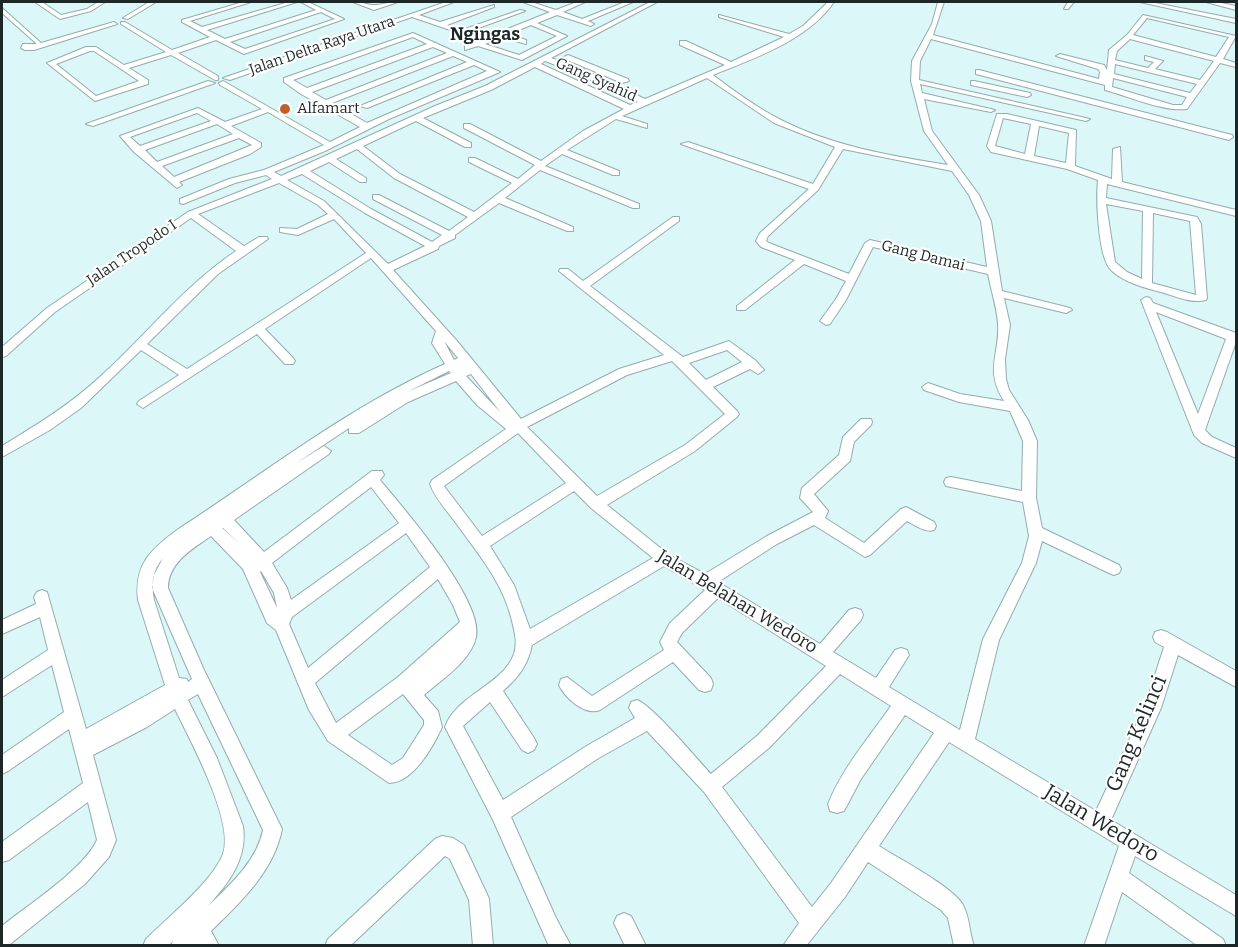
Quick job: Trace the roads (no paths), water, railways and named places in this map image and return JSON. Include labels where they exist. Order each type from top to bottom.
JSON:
[{"type":"street","points":[[2,3],[6,2]]},
{"type":"street","points":[[38,2],[59,17],[92,8],[102,2]]},
{"type":"street","points":[[83,2],[92,8]]},
{"type":"street","points":[[140,2],[112,21],[31,48],[24,48],[112,21],[125,20],[153,2]]},
{"type":"street","points":[[248,2],[184,21],[241,51],[247,51],[341,19],[304,2]]},
{"type":"street","points":[[200,30],[294,2]]},
{"type":"street","points":[[356,2],[374,8],[395,2]]},
{"type":"street","name":"Jalan Delta Raya Utara","points":[[90,124],[451,2]]},
{"type":"street","points":[[526,2],[587,22],[630,2]]},
{"type":"street","points":[[532,27],[556,12],[582,2]]},
{"type":"street","name":"Jalan Tropodo I","points":[[2,353],[51,310],[88,282],[191,214],[303,171],[416,118],[488,88],[654,2]]},
{"type":"street","points":[[387,269],[434,247],[451,236],[561,150],[614,116],[792,37],[831,2]]},
{"type":"street","points":[[941,2],[929,36],[916,61],[915,81],[928,131],[974,195],[984,214],[1004,325],[999,359],[1000,379],[1009,407],[1030,441],[1029,498],[1035,531],[1035,543],[1029,562],[991,639],[976,692],[966,742]]},
{"type":"street","points":[[1143,2],[1236,21]]},
{"type":"street","points":[[1209,2],[1235,5]]},
{"type":"street","points":[[439,25],[488,5],[513,14]]},
{"type":"street","points":[[2,10],[38,42]]},
{"type":"street","points":[[124,66],[145,81],[144,84],[95,99],[51,62],[94,48],[124,66],[170,51],[322,10]]},
{"type":"street","points":[[412,15],[454,31],[465,32],[522,11]]},
{"type":"street","points":[[1146,15],[1231,34],[1232,37],[1184,107],[1111,90],[1108,87],[1113,50],[1129,36],[1146,15]]},
{"type":"street","points":[[721,16],[792,37]]},
{"type":"street","points":[[125,20],[170,51],[327,144]]},
{"type":"street","points":[[468,48],[502,34],[532,27],[542,27],[563,36],[522,58],[478,44]]},
{"type":"street","points":[[502,34],[521,39]]},
{"type":"street","points":[[183,201],[232,181],[267,172],[365,126],[496,72],[412,35],[287,80],[365,126]]},
{"type":"street","points":[[929,36],[1025,72],[1061,81],[1102,81]]},
{"type":"street","points":[[1129,36],[1236,64]]},
{"type":"street","points":[[1171,47],[1176,39]]},
{"type":"street","points":[[329,43],[353,55]]},
{"type":"street","points":[[304,92],[434,44]]},
{"type":"street","points":[[683,44],[731,65]]},
{"type":"street","points":[[321,46],[344,59]]},
{"type":"street","points":[[324,103],[454,53]]},
{"type":"street","points":[[558,53],[625,81]]},
{"type":"street","points":[[1060,56],[1101,67],[1104,72],[1101,103]]},
{"type":"street","points":[[1148,58],[1159,61],[1150,70]]},
{"type":"street","name":"Gang Syahid","points":[[546,59],[577,70],[646,102]]},
{"type":"street","points":[[1112,61],[1202,83]]},
{"type":"street","points":[[364,106],[474,62]]},
{"type":"street","points":[[535,64],[618,101],[630,109]]},
{"type":"street","points":[[979,72],[1025,72],[1061,81],[1101,103],[1232,136],[1230,141],[1236,144]]},
{"type":"street","points":[[1007,90],[1025,72]]},
{"type":"street","points":[[708,75],[777,121],[840,146],[955,170]]},
{"type":"street","points":[[1110,75],[1192,96]]},
{"type":"street","points":[[915,81],[1086,119]]},
{"type":"street","points":[[974,82],[1027,95]]},
{"type":"street","points":[[918,94],[991,110]]},
{"type":"street","points":[[344,96],[386,117]]},
{"type":"street","points":[[198,110],[241,134],[258,146],[175,183],[124,136],[198,110]]},
{"type":"street","points":[[137,150],[271,111]]},
{"type":"street","points":[[614,116],[644,126]]},
{"type":"street","points":[[1070,167],[1074,132],[1000,116],[991,147],[996,150],[1070,167],[1117,184],[1236,213]]},
{"type":"street","points":[[416,118],[468,145]]},
{"type":"street","points":[[1029,158],[1036,122]]},
{"type":"street","points":[[467,126],[541,166],[636,206]]},
{"type":"street","points":[[155,166],[241,134]]},
{"type":"street","points":[[685,144],[815,188]]},
{"type":"street","points":[[358,146],[397,176],[476,217]]},
{"type":"street","points":[[840,146],[815,188],[761,239],[765,245],[851,279]]},
{"type":"street","points":[[1116,149],[1117,184]]},
{"type":"street","points":[[561,150],[616,173]]},
{"type":"street","points":[[330,159],[363,180]]},
{"type":"street","points":[[472,160],[519,183]]},
{"type":"street","points":[[303,171],[368,211],[434,247]]},
{"type":"street","name":"Jalan Belahan Wedoro","points":[[267,172],[309,196],[335,215],[387,269],[441,332],[438,343],[462,367],[485,406],[514,425],[596,504],[664,559],[966,742]]},
{"type":"street","points":[[1101,200],[1190,217],[1196,222],[1203,297],[1194,298],[1147,283],[1118,273],[1112,267],[1101,200],[1103,179]]},
{"type":"street","points":[[376,197],[451,236]]},
{"type":"street","points":[[499,199],[570,229]]},
{"type":"street","points":[[1147,283],[1148,208]]},
{"type":"street","points":[[191,214],[242,250]]},
{"type":"street","points":[[283,230],[298,232],[335,215]]},
{"type":"street","points":[[584,285],[676,219]]},
{"type":"street","points":[[2,452],[45,428],[75,406],[141,345],[204,281],[242,250],[263,239]]},
{"type":"street","name":"Gang Damai","points":[[826,321],[841,300],[870,243],[993,273]]},
{"type":"street","points":[[143,404],[372,253]]},
{"type":"street","points":[[741,308],[802,260]]},
{"type":"street","points":[[564,271],[677,359],[733,414],[690,448],[596,504]]},
{"type":"street","points":[[998,293],[1066,310]]},
{"type":"street","points":[[1199,429],[1235,337],[1176,316],[1148,303],[1202,438],[1236,453]]},
{"type":"street","points":[[1163,340],[1176,316]]},
{"type":"street","points":[[259,329],[289,361]]},
{"type":"street","points":[[141,345],[188,375]]},
{"type":"street","points":[[560,945],[500,813],[454,727],[459,717],[493,691],[514,668],[524,650],[526,640],[522,622],[502,576],[436,484],[514,425],[623,372],[729,345],[755,367],[706,385]]},
{"type":"street","points":[[178,940],[229,864],[235,836],[234,826],[211,764],[176,693],[146,600],[143,586],[146,571],[151,562],[169,544],[214,520],[382,412],[462,367]]},
{"type":"street","points":[[928,387],[959,398],[1009,407]]},
{"type":"street","points":[[705,684],[674,652],[668,642],[670,635],[711,586],[772,540],[820,515],[821,511],[807,498],[807,492],[845,457],[848,440],[866,422]]},
{"type":"street","points":[[258,567],[375,477],[441,568],[469,624],[409,688],[334,735]]},
{"type":"street","points":[[951,482],[1029,498]]},
{"type":"street","points":[[480,546],[575,484]]},
{"type":"street","points":[[814,518],[865,551],[906,513],[929,526]]},
{"type":"street","points":[[214,520],[235,550],[258,567],[315,704],[334,735],[389,774],[403,771],[427,740],[433,727],[432,717],[409,688]]},
{"type":"street","points":[[153,945],[203,937],[259,867],[273,838],[273,829],[200,679],[160,588],[159,581],[167,563],[214,520]]},
{"type":"street","points":[[281,618],[408,524]]},
{"type":"street","points":[[1035,531],[1114,569]]},
{"type":"street","points":[[526,640],[664,559]]},
{"type":"street","points":[[305,681],[441,568]]},
{"type":"street","points":[[2,627],[44,602],[107,840],[106,847],[91,866],[2,938]]},
{"type":"street","points":[[822,654],[855,615]]},
{"type":"street","name":"Gang Kelinci","points":[[1100,823],[1153,708],[1167,640],[1236,679]]},
{"type":"street","points":[[567,685],[588,703],[594,704],[674,652]]},
{"type":"street","points":[[2,689],[57,653]]},
{"type":"street","points":[[878,688],[902,654]]},
{"type":"street","points":[[710,786],[764,741],[839,664]]},
{"type":"street","points":[[83,745],[141,721],[176,693],[200,679]]},
{"type":"street","points":[[493,691],[528,744]]},
{"type":"street","points":[[837,804],[855,772],[903,704]]},
{"type":"street","points":[[500,813],[591,753],[643,714],[710,786],[811,923]]},
{"type":"street","points":[[2,765],[74,715]]},
{"type":"street","points":[[793,945],[867,850],[946,731]]},
{"type":"street","name":"Jalan Wedoro","points":[[966,742],[1236,906]]},
{"type":"street","points":[[2,853],[93,787]]},
{"type":"street","points":[[1094,945],[1130,842]]},
{"type":"street","points":[[335,945],[442,846],[453,848],[457,852],[479,899],[483,945]]},
{"type":"street","points":[[867,850],[949,904],[958,917],[960,936],[964,945]]},
{"type":"street","points":[[1119,878],[1216,945]]},
{"type":"street","points":[[624,923],[636,945]]},
{"type":"place","name":"Alfamart","points":[[285,109]]},
{"type":"district","name":"Ngingas","points":[[485,35]]}]
